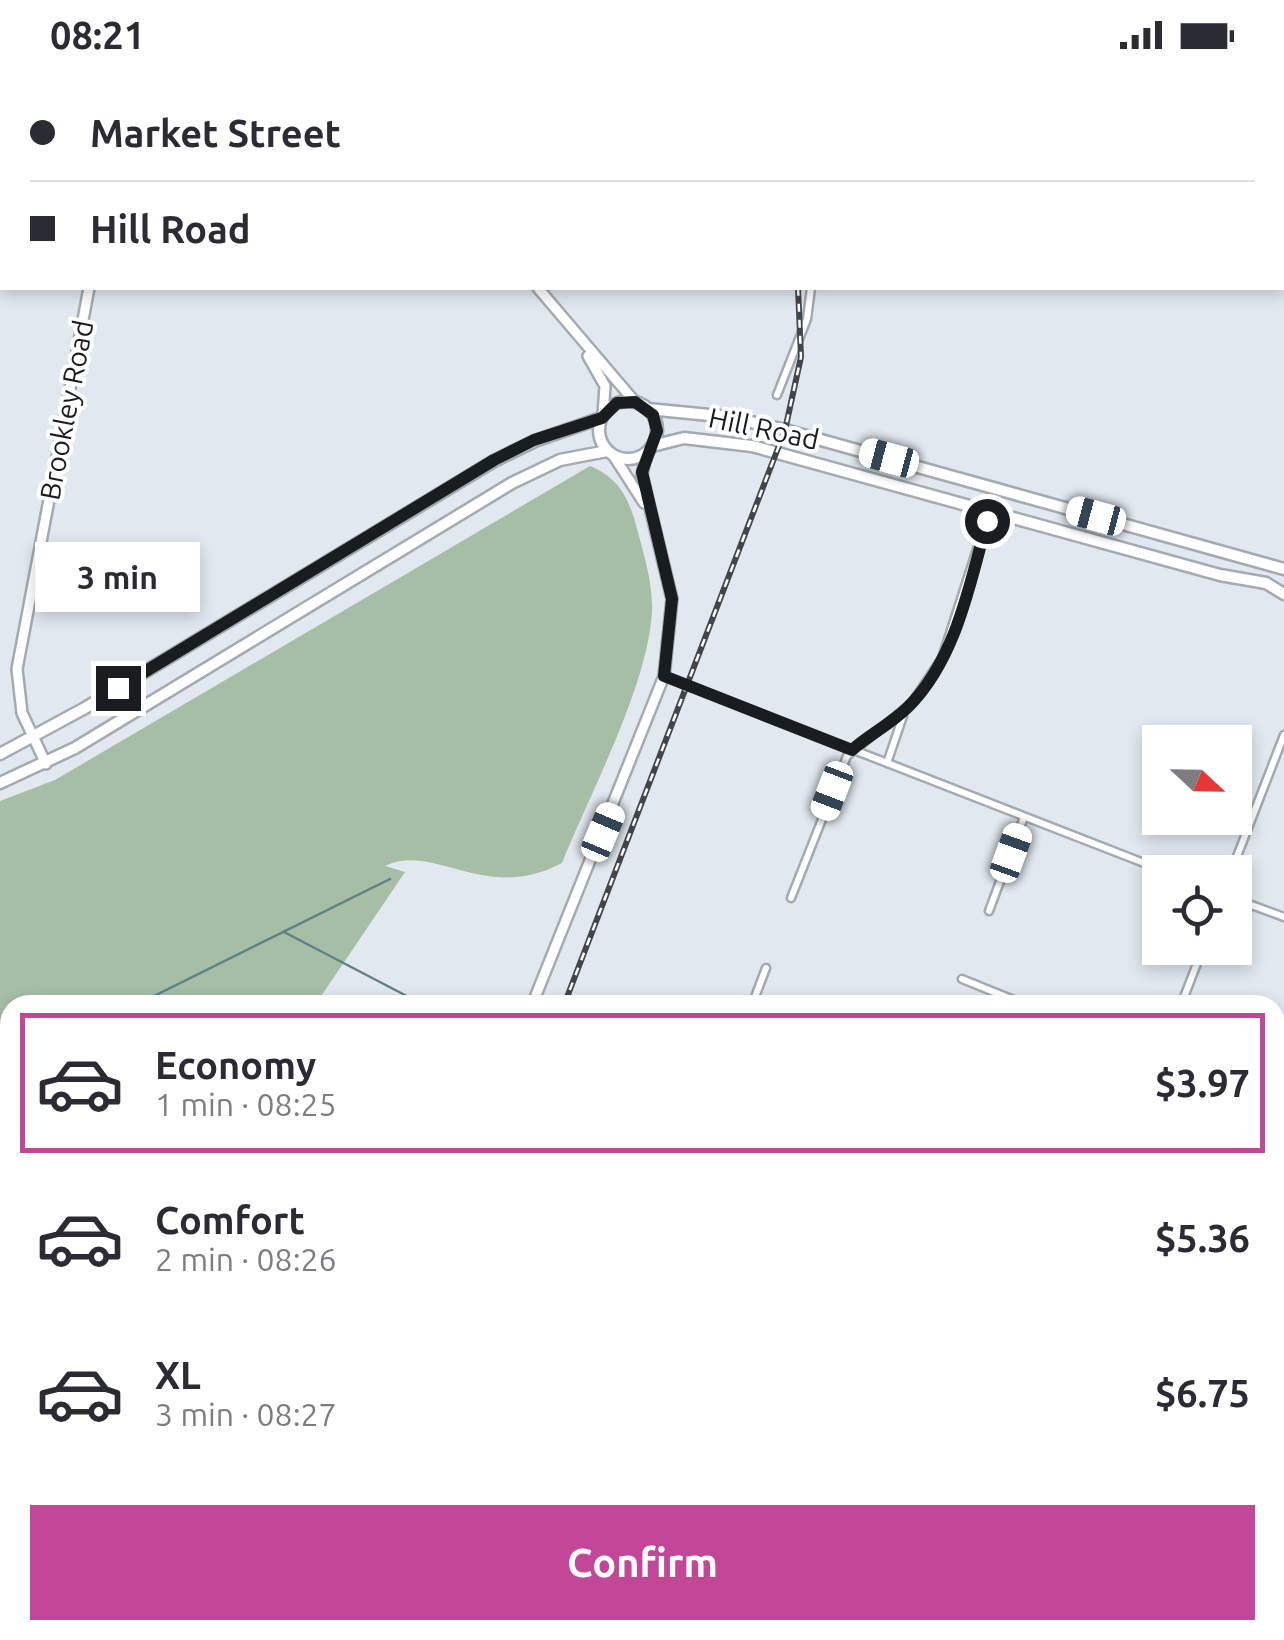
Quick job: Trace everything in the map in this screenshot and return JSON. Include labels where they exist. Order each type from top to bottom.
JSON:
[{"type":"main road","points":[[0,754],[34,738],[494,460],[534,440],[602,416],[617,403],[635,402],[648,409],[657,431],[649,450],[630,459],[610,453],[560,460],[512,483],[46,764],[0,783]]},
{"type":"main road","name":"Hill Road","points":[[648,409],[730,417],[785,430],[1284,569]]},
{"type":"main road","points":[[602,416],[599,435],[610,453]]},
{"type":"main road","name":"Hill Road","points":[[649,450],[684,438],[752,446],[1220,575],[1266,583],[1284,594]]},
{"type":"street","name":"Brookley Road","points":[[46,764],[17,694],[17,668],[89,290]]},
{"type":"street","points":[[540,290],[635,402]]},
{"type":"street","points":[[777,395],[807,319],[811,290]]},
{"type":"street","points":[[583,344],[605,386],[602,416]]},
{"type":"street","points":[[536,995],[664,676],[673,614],[662,544],[642,476],[649,450]]},
{"type":"street","points":[[610,453],[632,478],[662,544]]},
{"type":"street","points":[[792,898],[843,762],[852,750],[905,710],[934,674],[950,642],[990,511]]},
{"type":"street","points":[[664,676],[1142,862]]},
{"type":"street","points":[[887,764],[905,710]]},
{"type":"street","points":[[1238,855],[1284,735]]},
{"type":"street","points":[[989,911],[1024,817]]},
{"type":"street","points":[[1252,905],[1284,917]]},
{"type":"street","points":[[1185,995],[1196,965]]},
{"type":"street","points":[[756,995],[766,968]]},
{"type":"street","points":[[962,979],[1001,995]]},
{"type":"green space","points":[[590,466],[616,483],[630,508],[651,590],[648,640],[616,739],[562,863],[535,874],[509,877],[486,876],[423,861],[385,866],[405,872],[322,995],[0,995],[0,801],[55,780]]},
{"type":"waterway","points":[[156,995],[390,879]]},
{"type":"waterway","points":[[284,932],[405,995]]},
{"type":"railway","points":[[568,995],[785,430],[801,357],[798,290]]},
{"type":"route","points":[[118,688],[494,460],[534,440],[602,418],[609,408],[626,401],[648,409],[656,423],[656,439],[646,453],[642,472],[669,571],[673,614],[664,676],[852,750],[899,716],[934,674],[964,602],[987,521]]}]
